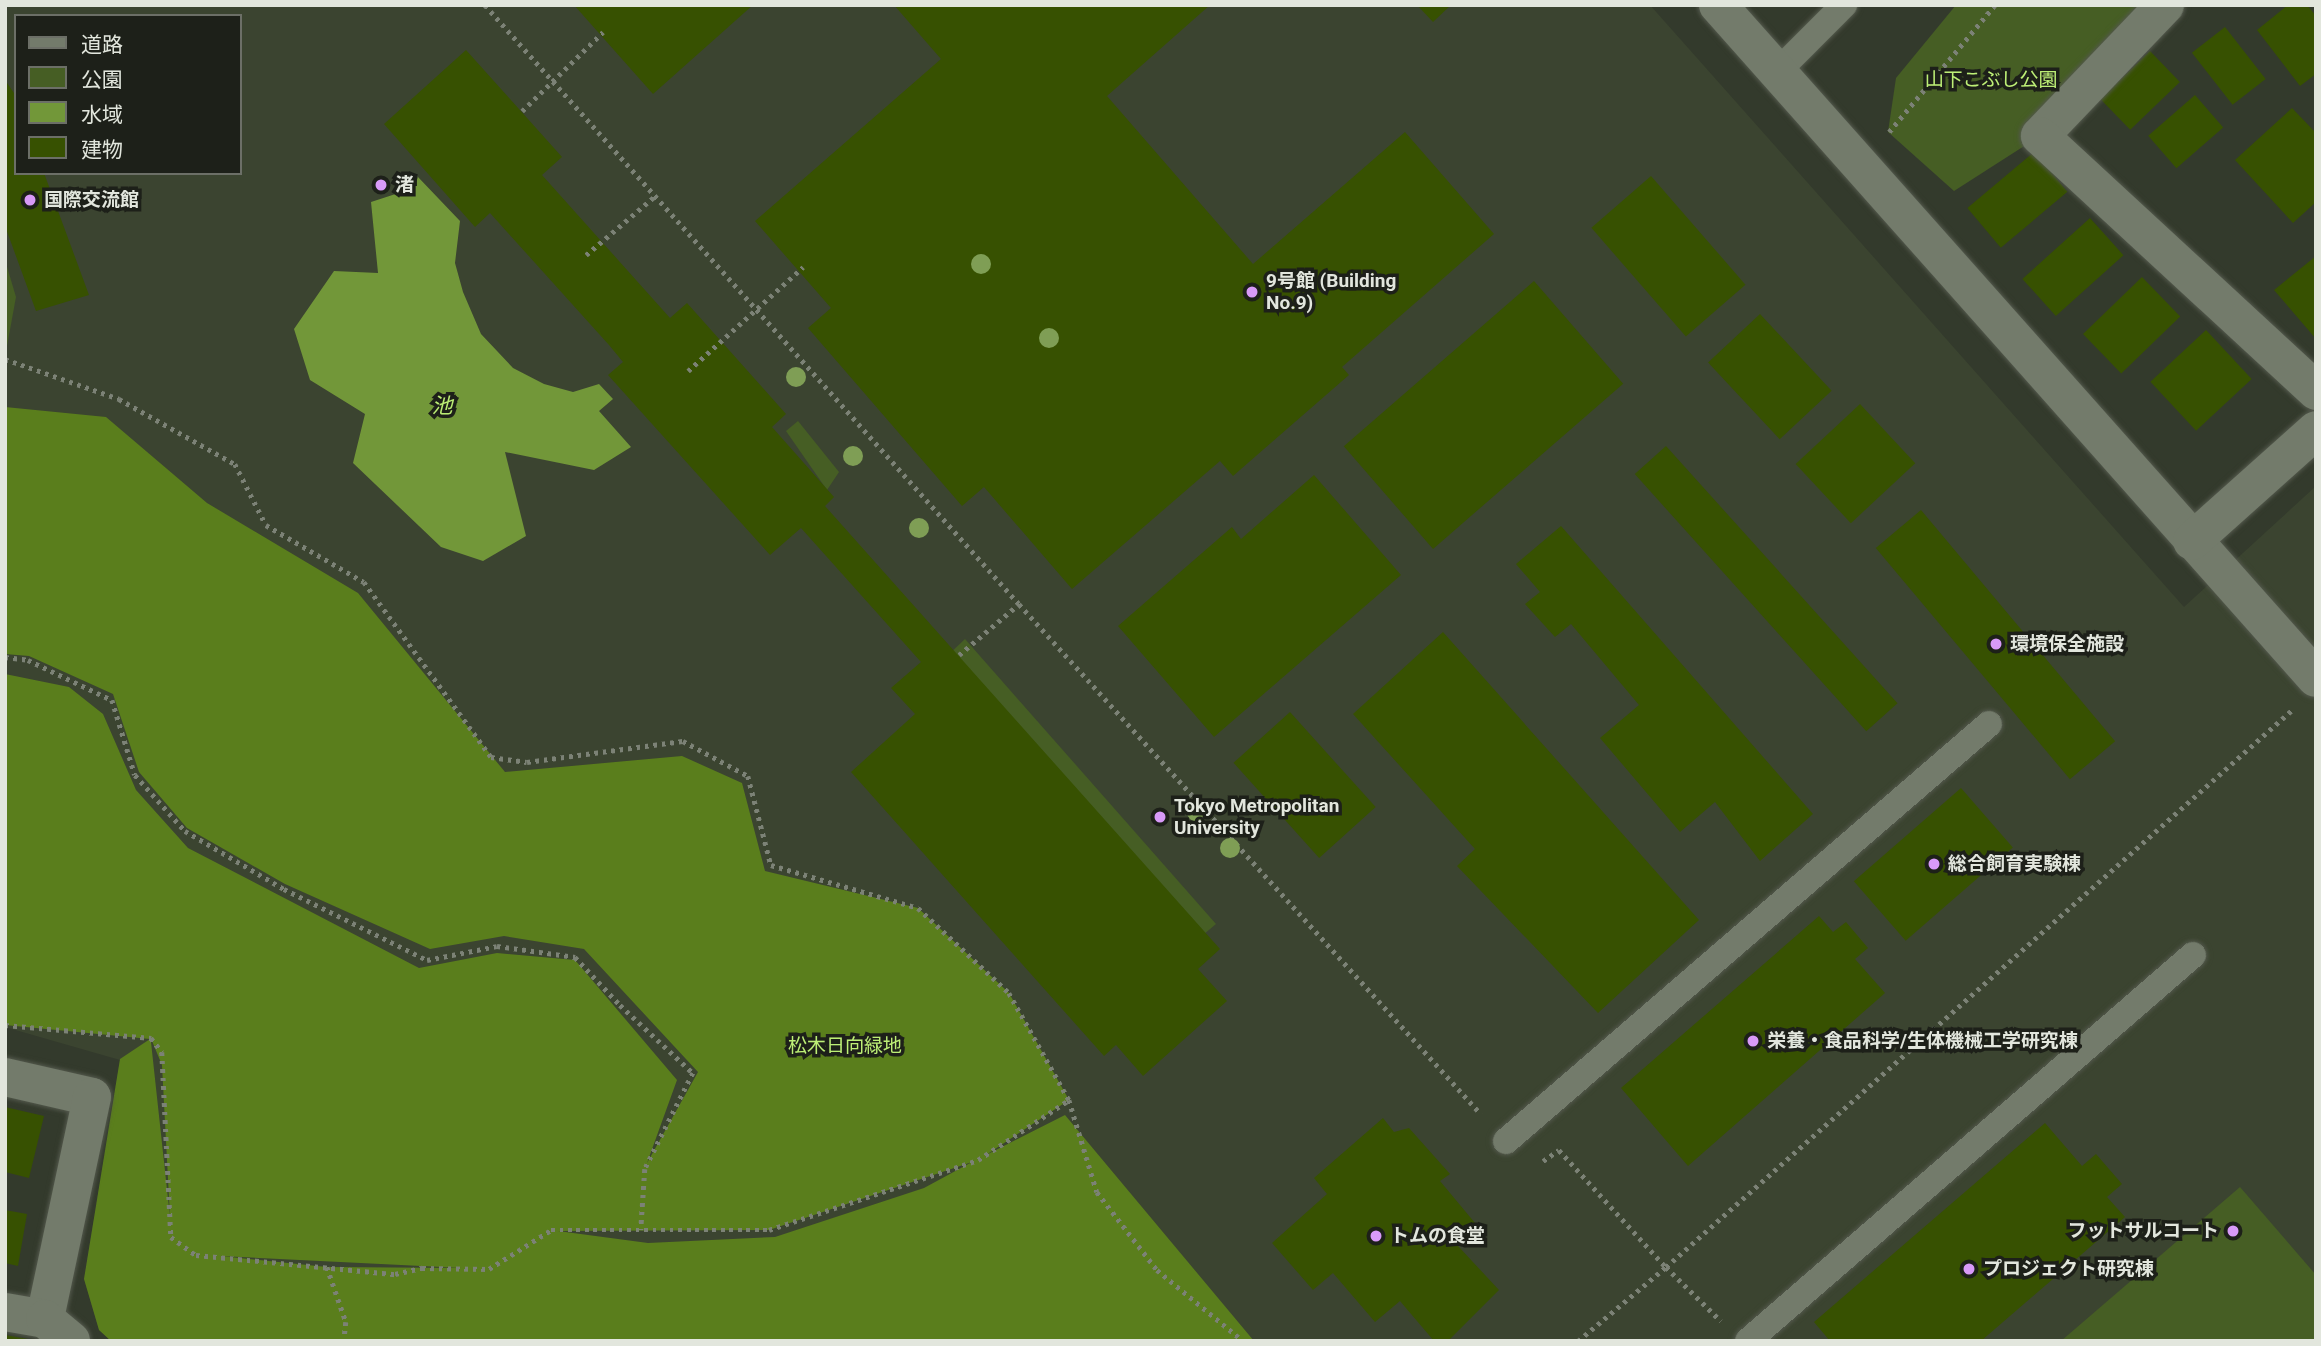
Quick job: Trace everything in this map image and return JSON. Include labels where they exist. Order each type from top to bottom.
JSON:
[{"type":"street","points":[[1718,5],[2192,541],[2307,692]]},
{"type":"street","points":[[2165,5],[2040,136],[2316,391]]},
{"type":"street","points":[[2192,541],[2316,430]]},
{"type":"street","points":[[5,1077],[92,1097],[58,1330],[5,1312]]},
{"type":"lane","points":[[1777,72],[1844,5]]},
{"type":"lane","points":[[1506,1141],[1989,724]]},
{"type":"lane","points":[[1748,1341],[2193,955]]},
{"type":"path","points":[[485,5],[1019,604],[1531,1169],[1559,1150],[1667,1267],[1723,1322]]},
{"type":"path","points":[[1888,132],[1995,5]]},
{"type":"path","points":[[522,111],[603,32]]},
{"type":"path","points":[[586,255],[655,196]]},
{"type":"path","points":[[688,371],[803,267]]},
{"type":"path","points":[[5,359],[119,399],[235,464],[267,526],[364,582],[491,757],[527,762],[683,741],[748,776],[771,865],[918,908],[1009,993],[1069,1100],[1097,1192],[1157,1270],[1243,1341]]},
{"type":"path","points":[[959,655],[1019,604]]},
{"type":"path","points":[[5,657],[28,660],[112,700],[135,775],[185,831],[284,888],[427,960],[497,946],[575,957],[620,1005],[693,1073],[645,1169],[641,1230]]},
{"type":"path","points":[[1578,1341],[1667,1267],[2307,692]]},
{"type":"path","points":[[5,1025],[151,1038],[162,1052],[171,1237],[196,1255],[395,1274],[422,1268],[489,1269],[551,1230],[769,1230],[978,1160],[1069,1100]]},
{"type":"path","points":[[327,1267],[346,1322],[344,1341]]},
{"type":"shaded area","name":"Tokyo Metropolitan University","points":[[5,5],[1650,5],[2184,607],[2316,486],[2316,1341],[111,1341],[99,1330],[84,1279],[120,1060],[5,1027]]},
{"type":"green space","name":"山下こぶし公園","points":[[1956,5],[2165,5],[2040,136],[1954,191],[1888,132],[1896,78]]},
{"type":"green space","points":[[5,260],[16,297],[7,346],[5,345]]},
{"type":"green space","name":"松木日向緑地","points":[[5,407],[106,417],[207,503],[358,593],[505,772],[682,756],[742,783],[765,871],[918,908],[1009,993],[1069,1100],[986,1155],[1065,1115],[1254,1341],[111,1341],[99,1330],[84,1279],[120,1059],[150,1039],[5,1025],[5,674],[69,687],[103,714],[136,790],[188,848],[419,968],[497,953],[575,960],[677,1080],[647,1163],[698,1072],[584,949],[504,936],[430,949],[285,884],[187,828],[139,772],[113,694],[29,656],[5,654]],"holes":[[[151,1042],[162,1065],[170,1217]],[[972,1162],[924,1188],[775,1237],[648,1243],[558,1231],[769,1230]],[[220,1256],[462,1268],[327,1267]]]},
{"type":"green space","points":[[798,421],[839,472],[827,490],[786,431]]},
{"type":"green space","points":[[965,639],[1216,924],[1191,945],[945,658]]},
{"type":"green space","name":"フットサルコート","points":[[2240,1187],[2316,1275],[2316,1341],[2061,1341]]},
{"type":"water","name":"池","points":[[418,177],[460,221],[455,263],[463,292],[481,334],[513,368],[544,384],[573,392],[599,384],[613,399],[599,411],[631,447],[594,470],[505,452],[526,536],[483,561],[441,547],[353,463],[365,414],[310,380],[294,329],[334,271],[378,273],[371,202],[414,188]]},
{"type":"building","points":[[574,5],[753,5],[653,94]]},
{"type":"building","name":"9号館 (Building No.9)","points":[[894,5],[1210,5],[1107,96],[1253,264],[1405,132],[1494,234],[1342,367],[1349,375],[1233,476],[1220,461],[1072,589],[984,487],[962,506],[808,328],[831,308],[755,221],[941,59]]},
{"type":"building","points":[[1417,5],[1451,5],[1433,22]]},
{"type":"building","points":[[2288,5],[2307,5],[2316,16],[2316,74],[2300,86],[2257,30]]},
{"type":"building","points":[[2225,27],[2266,79],[2233,105],[2192,53]]},
{"type":"building","points":[[466,50],[562,157],[542,175],[670,318],[687,303],[786,414],[772,427],[834,497],[825,506],[1220,949],[1198,969],[1227,1001],[1143,1076],[1116,1045],[1104,1056],[851,772],[915,714],[891,688],[921,662],[801,528],[770,555],[608,375],[623,362],[609,345],[490,213],[475,227],[384,124]]},
{"type":"building","points":[[2150,51],[2180,82],[2130,130],[2100,99]]},
{"type":"building","name":"国際交流館","points":[[5,80],[14,93],[14,175],[45,175],[89,295],[36,311],[5,226]]},
{"type":"building","points":[[2195,95],[2223,127],[2176,168],[2148,136]]},
{"type":"building","points":[[2292,108],[2316,133],[2316,202],[2293,223],[2235,160]]},
{"type":"building","points":[[2034,152],[2067,192],[2001,248],[1967,208]]},
{"type":"building","points":[[1651,176],[1745,285],[1686,337],[1591,228]]},
{"type":"building","points":[[2090,218],[2123,255],[2056,316],[2022,279]]},
{"type":"building","points":[[2316,256],[2316,339],[2274,290]]},
{"type":"building","points":[[2142,277],[2180,317],[2121,374],[2083,334]]},
{"type":"building","points":[[1534,281],[1623,384],[1433,549],[1344,446]]},
{"type":"building","points":[[1760,314],[1832,391],[1780,439],[1708,362]]},
{"type":"building","points":[[2206,330],[2252,379],[2196,431],[2150,382]]},
{"type":"building","points":[[1860,404],[1915,463],[1851,523],[1796,464]]},
{"type":"building","points":[[1666,446],[1898,703],[1866,731],[1635,474]]},
{"type":"building","points":[[1314,475],[1401,575],[1214,737],[1118,626],[1232,527],[1241,539]]},
{"type":"building","name":"環境保全施設","points":[[1921,510],[2115,741],[2070,779],[1876,548]]},
{"type":"building","points":[[1561,526],[1813,814],[1760,861],[1715,802],[1680,832],[1600,738],[1639,705],[1571,624],[1555,637],[1525,604],[1540,592],[1516,564]]},
{"type":"building","points":[[1443,632],[1699,920],[1598,1013],[1457,866],[1475,849],[1353,714]]},
{"type":"building","points":[[1290,712],[1376,807],[1319,858],[1234,763]]},
{"type":"building","name":"総合飼育実験棟","points":[[1961,788],[2013,848],[1906,941],[1854,881]]},
{"type":"building","name":"栄養・食品科学/生体機械工学研究棟","points":[[1819,916],[1833,932],[1846,922],[1868,948],[1855,959],[1885,993],[1688,1166],[1621,1088]]},
{"type":"building","points":[[5,1107],[44,1116],[29,1178],[5,1172]]},
{"type":"building","name":"トムの食堂","points":[[1383,1118],[1394,1132],[1409,1128],[1450,1174],[1440,1181],[1480,1229],[1458,1246],[1499,1290],[1448,1341],[1434,1341],[1400,1301],[1375,1322],[1333,1273],[1313,1290],[1272,1243],[1327,1194],[1314,1178]]},
{"type":"building","name":"プロジェクト研究棟","points":[[2045,1123],[2082,1166],[2096,1154],[2122,1184],[2107,1197],[2125,1217],[1981,1341],[1830,1341],[1814,1322]]},
{"type":"building","points":[[5,1210],[27,1214],[18,1266],[5,1263]]},
{"type":"building","points":[[5,1335],[28,1339],[28,1341],[5,1341]]},
{"type":"place","name":"渚","points":[[381,185]]},
{"type":"place","name":"国際交流館","points":[[30,200]]},
{"type":"place","name":"9号館 (Building No.9)","points":[[1252,292]]},
{"type":"place","name":"環境保全施設","points":[[1996,644]]},
{"type":"place","name":"Tokyo Metropolitan University","points":[[1160,817]]},
{"type":"place","name":"総合飼育実験棟","points":[[1934,864]]},
{"type":"place","name":"栄養・食品科学/生体機械工学研究棟","points":[[1753,1041]]},
{"type":"place","name":"フットサルコート","points":[[2233,1231]]},
{"type":"place","name":"トムの食堂","points":[[1376,1236]]},
{"type":"place","name":"プロジェクト研究棟","points":[[1969,1269]]}]
